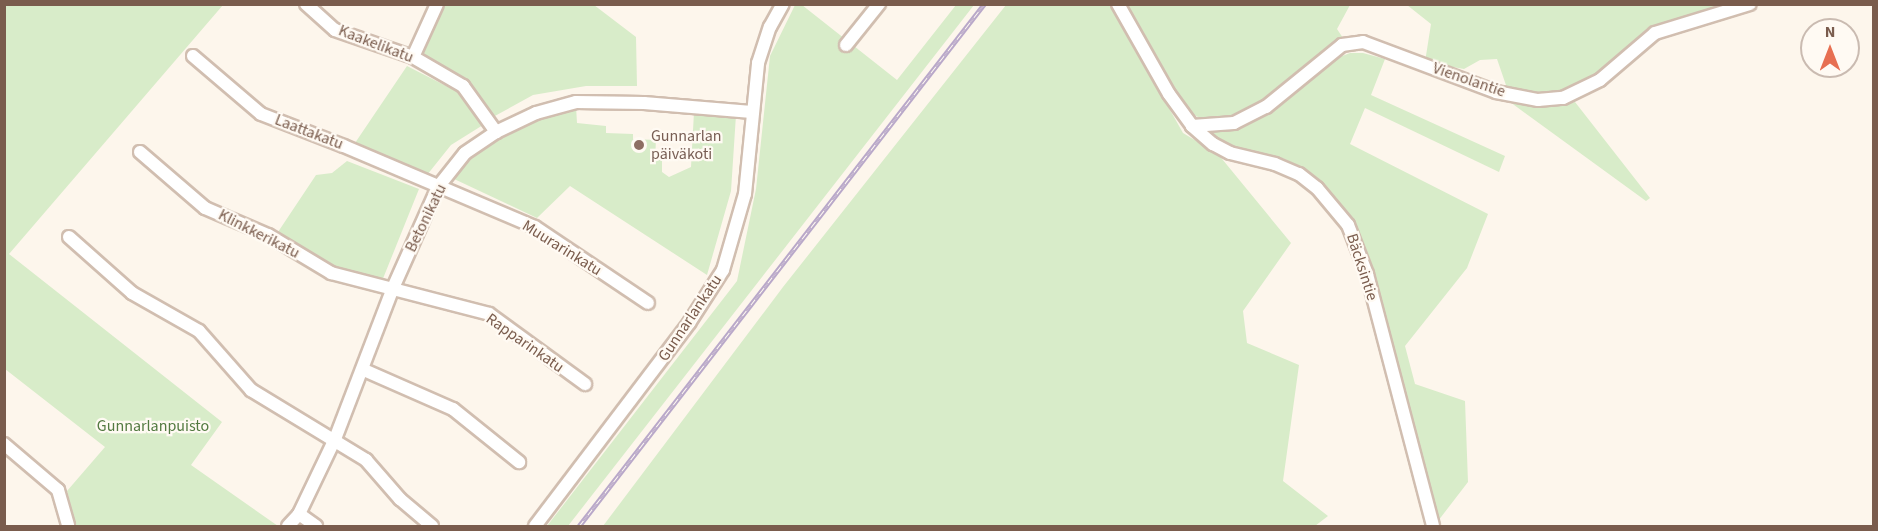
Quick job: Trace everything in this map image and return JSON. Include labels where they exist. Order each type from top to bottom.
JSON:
[{"type":"street","name":"Kaakelikatu","points":[[306,4],[334,30],[413,57],[463,86],[496,132]]},
{"type":"street","points":[[413,57],[437,4]]},
{"type":"street","name":"Gunnarlankatu","points":[[535,526],[689,323],[720,276],[745,194],[752,112],[763,46],[783,4]]},
{"type":"street","points":[[846,45],[879,4]]},
{"type":"street","name":"Bäcksintie","points":[[1118,4],[1169,94],[1192,126],[1213,144],[1230,153],[1275,164],[1299,174],[1317,188],[1348,225],[1367,274],[1432,526]]},
{"type":"street","name":"Vienolantie","points":[[1192,126],[1234,123],[1245,118],[1266,107],[1342,45],[1363,42],[1496,92],[1538,100],[1563,98],[1600,80],[1655,33],[1749,4]]},
{"type":"street","name":"Laattakatu","points":[[193,56],[261,114],[438,187]]},
{"type":"street","name":"Betonikatu","points":[[288,526],[299,514],[335,439],[364,370],[393,288],[438,187],[465,153],[496,132],[536,113],[576,102],[644,103],[752,112]]},
{"type":"street","name":"Klinkkerikatu","points":[[140,152],[205,208],[268,235],[331,273],[393,288]]},
{"type":"street","name":"Muurarinkatu","points":[[438,187],[535,227],[648,303]]},
{"type":"street","points":[[69,237],[132,293],[199,331],[251,390],[335,439],[366,460],[400,499],[432,526]]},
{"type":"street","name":"Rapparinkatu","points":[[393,288],[489,314],[585,384]]},
{"type":"street","points":[[364,370],[453,409],[519,462]]},
{"type":"street","points":[[4,444],[58,490],[68,526]]},
{"type":"street","points":[[299,514],[316,526]]},
{"type":"green space","name":"Gunnarlanpuisto","points":[[4,5],[223,5],[9,254],[222,422],[191,465],[278,526],[76,526],[67,491],[105,447],[5,369]]},
{"type":"green space","points":[[443,5],[594,5],[636,37],[637,86],[586,86],[533,95],[493,117],[468,82],[419,54]]},
{"type":"green space","points":[[795,5],[802,5],[897,80],[956,5],[974,5],[568,526],[547,526],[737,281],[756,189],[770,56]]},
{"type":"green space","points":[[1006,5],[1111,5],[1183,133],[1218,154],[1291,243],[1243,311],[1247,343],[1299,365],[1283,481],[1328,516],[1315,526],[603,526],[783,287]]},
{"type":"green space","points":[[1123,5],[1350,5],[1337,29],[1345,41],[1262,105],[1227,119],[1203,120],[1186,110]]},
{"type":"green space","points":[[1407,5],[1738,5],[1655,27],[1593,78],[1560,94],[1535,95],[1508,91],[1497,59],[1480,60],[1464,69],[1425,62],[1431,24]]},
{"type":"green space","points":[[1350,53],[1363,53],[1385,59],[1371,95],[1505,156],[1499,172],[1365,108],[1350,144],[1488,214],[1467,268],[1405,346],[1415,384],[1465,401],[1468,482],[1438,521],[1393,351],[1350,221],[1315,177],[1285,159],[1241,151],[1206,133],[1211,129],[1229,128],[1332,60]]},
{"type":"green space","points":[[407,66],[456,91],[483,125],[451,145],[427,175],[355,143]]},
{"type":"green space","points":[[1510,102],[1549,106],[1575,102],[1650,198],[1646,201]]},
{"type":"green space","points":[[576,106],[577,123],[606,126],[606,133],[633,134],[633,139],[656,140],[655,159],[662,160],[662,172],[669,177],[691,167],[694,112],[736,115],[731,191],[707,275],[570,186],[537,218],[452,178],[492,139],[530,120]]},
{"type":"green space","points":[[347,161],[419,189],[382,281],[331,266],[278,232],[316,175],[332,173]]},
{"type":"railway","points":[[579,526],[984,4]]},
{"type":"place","name":"Gunnarlan päiväkoti","points":[[639,145]]}]
